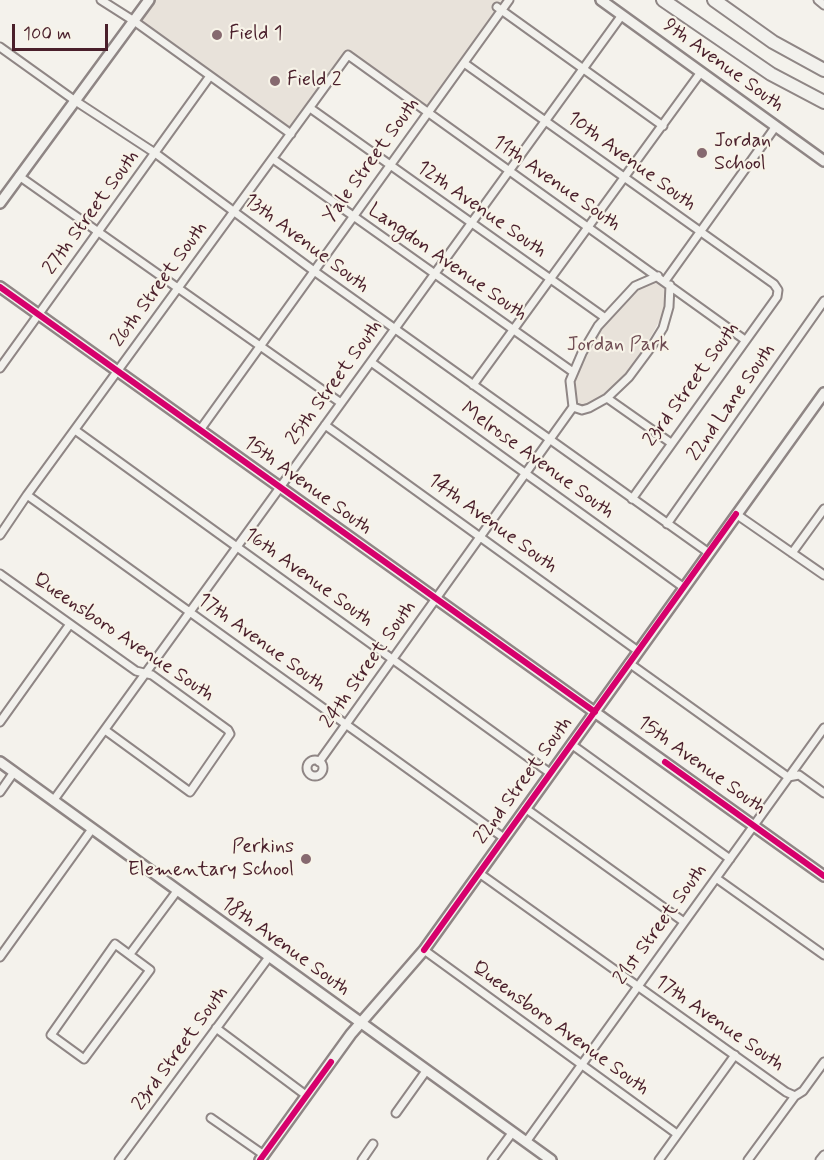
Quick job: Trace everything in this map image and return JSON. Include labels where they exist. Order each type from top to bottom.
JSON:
[{"type":"highway","points":[[663,0],[771,74],[824,102]]},
{"type":"highway","points":[[714,0],[773,42],[824,70]]},
{"type":"street","points":[[101,0],[134,21],[291,134]]},
{"type":"street","points":[[0,203],[149,0]]},
{"type":"street","name":"Yale Street South","points":[[200,430],[464,63],[499,9],[509,0]]},
{"type":"street","name":"9th Avenue South","points":[[601,0],[824,161]]},
{"type":"street","points":[[818,0],[824,5]]},
{"type":"street","points":[[499,9],[663,126]]},
{"type":"street","name":"25th Street South","points":[[53,801],[622,15]]},
{"type":"street","name":"13th Avenue South","points":[[0,47],[74,100],[155,153],[314,272],[709,553]]},
{"type":"street","name":"26th Street South","points":[[0,536],[2,526],[75,430],[348,55]]},
{"type":"street","name":"11th Avenue South","points":[[348,55],[745,340]]},
{"type":"street","name":"10th Avenue South","points":[[464,63],[774,284],[778,290]]},
{"type":"street","points":[[473,385],[701,72]]},
{"type":"street","name":"27th Street South","points":[[0,368],[210,76]]},
{"type":"street","name":"12th Avenue South","points":[[310,108],[604,317]]},
{"type":"street","points":[[657,276],[635,286],[604,317],[573,372],[569,390],[573,407],[582,410],[608,398],[629,377],[658,336],[669,308],[668,283],[699,231],[705,226],[776,126]]},
{"type":"street","name":"Langdon Avenue South","points":[[273,159],[573,372]]},
{"type":"street","points":[[19,176],[341,404]]},
{"type":"street","name":"15th Avenue South","points":[[0,287],[824,876]]},
{"type":"street","name":"23rd Street South","points":[[632,499],[777,297],[778,290]]},
{"type":"street","name":"22nd Lane South","points":[[667,524],[824,301]]},
{"type":"street","name":"Melrose Avenue South","points":[[371,362],[683,587]]},
{"type":"street","name":"22nd Street South","points":[[262,1158],[361,1023],[424,950],[683,587],[823,397]]},
{"type":"street","points":[[608,398],[671,443]]},
{"type":"street","name":"24th Street South","points":[[319,762],[573,407]]},
{"type":"street","name":"14th Avenue South","points":[[325,424],[638,651]]},
{"type":"street","name":"16th Avenue South","points":[[75,430],[550,773]]},
{"type":"street","name":"17th Avenue South","points":[[27,495],[504,838]]},
{"type":"street","points":[[792,553],[824,509]]},
{"type":"street","points":[[736,514],[824,575]]},
{"type":"street","name":"Queensboro Avenue South","points":[[0,574],[136,671],[152,675],[228,730],[230,737],[190,792],[105,730]]},
{"type":"street","points":[[0,722],[70,624]]},
{"type":"street","points":[[629,663],[788,777],[799,775],[824,793]]},
{"type":"street","name":"21st Street South","points":[[526,1142],[824,728]]},
{"type":"street","points":[[571,744],[730,859]]},
{"type":"street","name":"18th Avenue South","points":[[0,762],[550,1160]]},
{"type":"street","points":[[0,792],[14,772]]},
{"type":"street","points":[[525,808],[684,922]]},
{"type":"street","points":[[0,957],[92,829]]},
{"type":"street","name":"17th Avenue South","points":[[479,873],[786,1092],[795,1096]]},
{"type":"street","points":[[716,878],[824,955]]},
{"type":"street","points":[[130,954],[177,891]]},
{"type":"street","points":[[115,945],[130,954],[150,970],[84,1059],[51,1035],[115,945]]},
{"type":"street","name":"Queensboro Avenue South","points":[[424,950],[677,1134]]},
{"type":"street","name":"23rd Street South","points":[[119,1160],[269,957]]},
{"type":"street","points":[[216,1028],[307,1096]]},
{"type":"street","points":[[658,1160],[735,1055]]},
{"type":"street","points":[[748,1160],[795,1096],[803,1091],[824,1062]]},
{"type":"street","points":[[396,1113],[426,1071]]},
{"type":"street","points":[[211,1118],[262,1158]]},
{"type":"street","points":[[492,1160],[512,1132]]},
{"type":"street","points":[[362,1160],[373,1144]]},
{"type":"street","points":[[820,1160],[824,1155]]},
{"type":"green space","points":[[149,0],[509,0],[428,113],[348,55],[291,134],[134,21]]},
{"type":"green space","name":"Jordan Park","points":[[654,281],[662,284],[668,292],[666,309],[644,349],[634,364],[607,393],[584,408],[573,404],[571,389],[582,360],[594,340],[607,321],[633,292],[647,282]]},
{"type":"cycle path","points":[[0,287],[595,712]]},
{"type":"cycle path","points":[[424,950],[736,514]]},
{"type":"cycle path","points":[[665,762],[824,876]]},
{"type":"cycle path","points":[[260,1160],[331,1062]]},
{"type":"place","name":"Field 1","points":[[217,35]]},
{"type":"place","name":"Field 2","points":[[275,81]]},
{"type":"place","name":"Jordan School","points":[[702,153]]},
{"type":"place","name":"Perkins Elementary School","points":[[306,859]]}]
